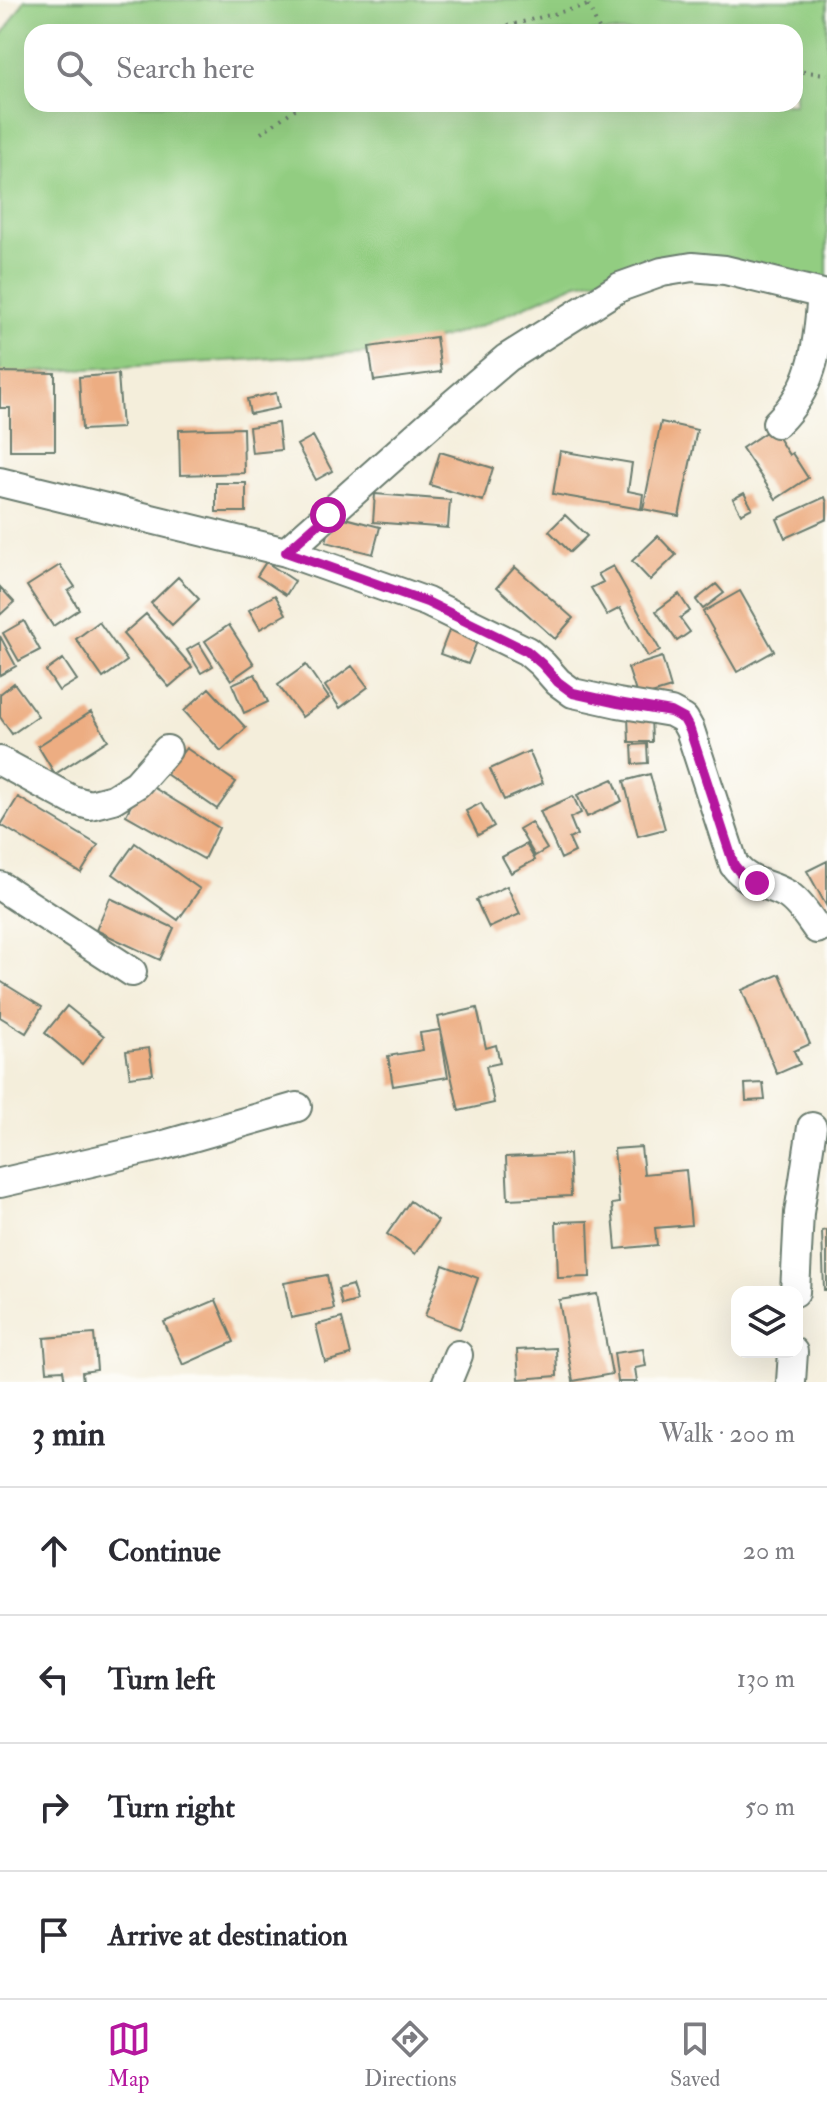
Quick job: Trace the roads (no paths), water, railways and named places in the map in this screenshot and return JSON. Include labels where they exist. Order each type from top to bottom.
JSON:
[{"type":"street","points":[[286,552],[507,358],[620,287],[662,272],[692,267],[725,270],[824,295],[823,334],[804,389],[792,409],[777,423]]},
{"type":"street","points":[[0,482],[286,552],[442,609],[527,651],[573,693],[671,712],[684,719],[734,865],[743,876],[776,888],[792,898],[817,929]]},
{"type":"street","points":[[0,761],[72,800],[90,805],[113,799],[137,784],[167,750]]},
{"type":"street","points":[[0,886],[132,972]]},
{"type":"street","points":[[0,1183],[161,1146],[297,1107]]},
{"type":"street","points":[[795,1286],[799,1213],[812,1127]]},
{"type":"street","points":[[447,1382],[458,1355]]},
{"type":"street","points":[[791,1382],[793,1358]]}]
